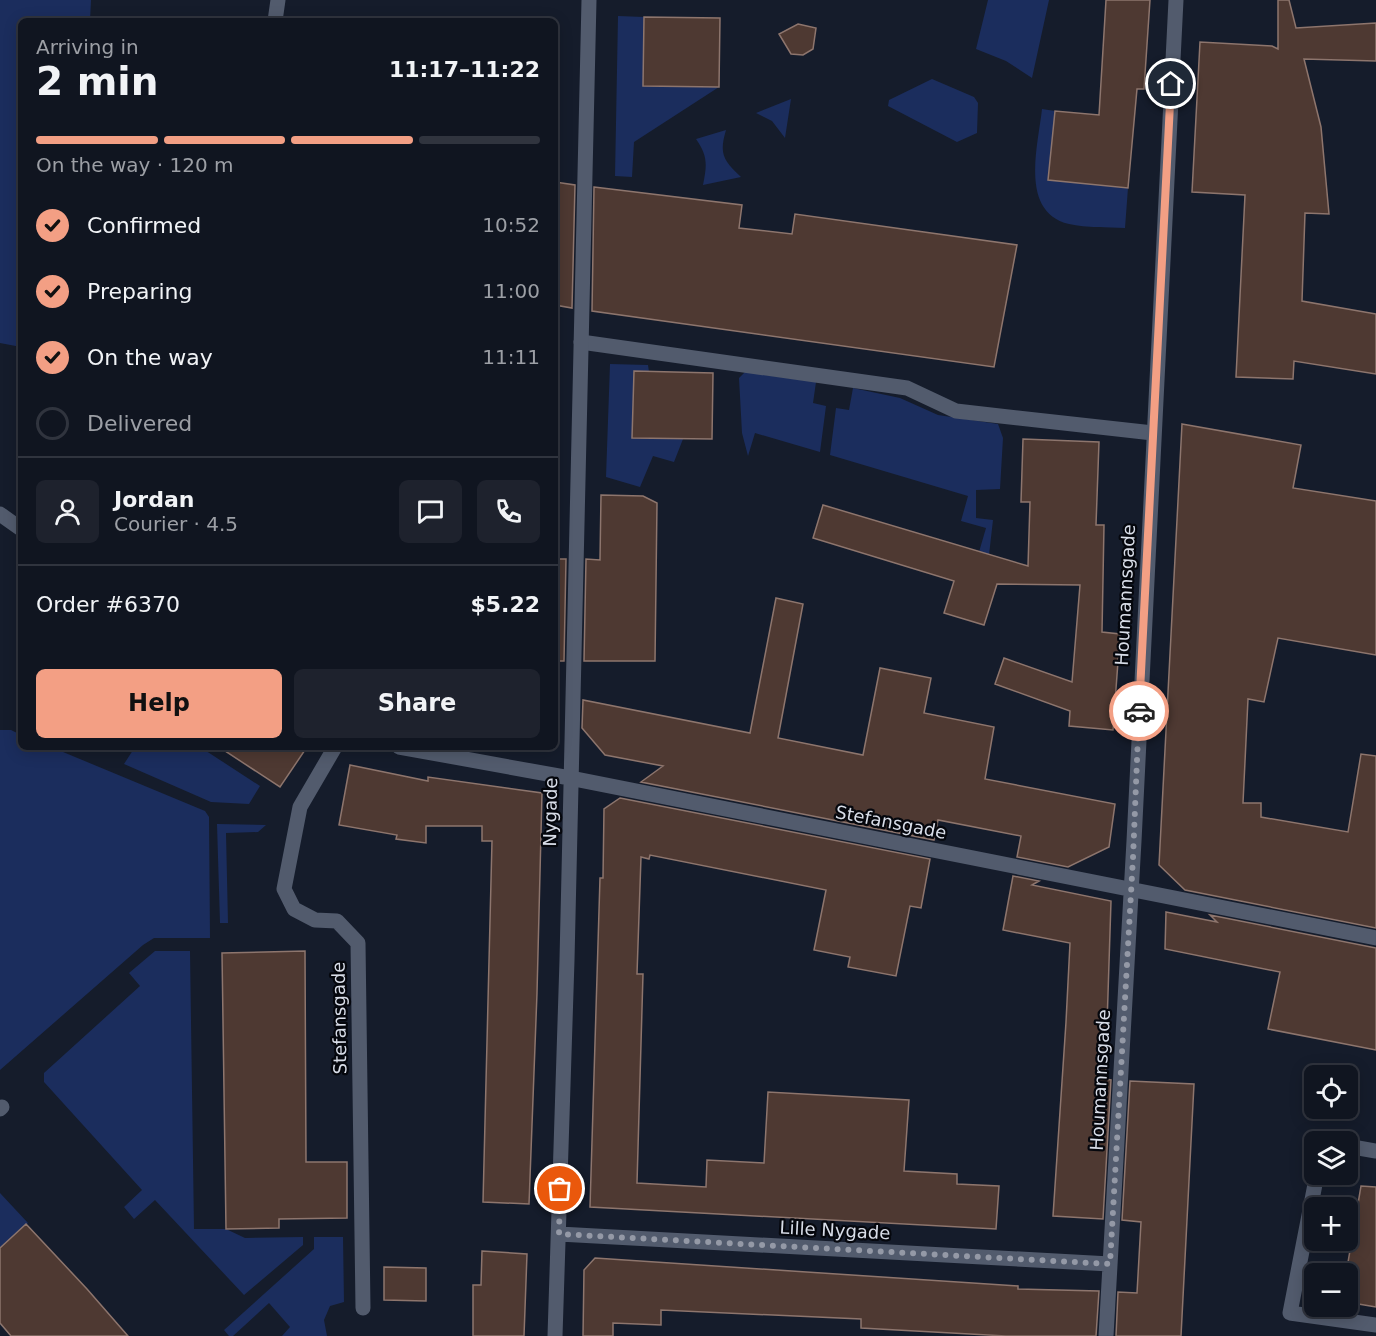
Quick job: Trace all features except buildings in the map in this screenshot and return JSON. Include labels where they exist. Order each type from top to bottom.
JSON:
[{"type":"street","points":[[275,18],[278,0]]},
{"type":"street","name":"Nygade","points":[[555,1336],[589,0]]},
{"type":"street","name":"Houmannsgade","points":[[1106,1336],[1176,0]]},
{"type":"street","points":[[581,342],[907,388],[956,411],[1153,433]]},
{"type":"street","points":[[0,514],[18,527]]},
{"type":"street","name":"Stefansgade","points":[[333,750],[300,807],[284,889],[294,909],[315,920],[338,921],[358,943],[363,1308]]},
{"type":"street","name":"Stefansgade","points":[[416,750],[570,778],[1376,938]]},
{"type":"street","points":[[1358,1148],[1376,1151]]},
{"type":"street","points":[[1315,1185],[1290,1313],[1376,1325]]},
{"type":"street","name":"Lille Nygade","points":[[559,1234],[1110,1264]]},
{"type":"shaded area","points":[[0,0],[91,0],[90,18],[18,18],[18,346],[0,343]]},
{"type":"shaded area","points":[[988,0],[1049,0],[1032,78],[1006,61],[976,49]]},
{"type":"shaded area","points":[[618,16],[644,17],[643,86],[719,87],[634,142],[632,177],[615,176]]},
{"type":"shaded area","points":[[932,79],[974,97],[978,103],[977,133],[957,142],[888,106],[889,100]]},
{"type":"shaded area","points":[[791,99],[785,138],[772,121],[756,113]]},
{"type":"shaded area","points":[[1042,109],[1055,111],[1048,180],[1128,188],[1125,228],[1069,224],[1053,217],[1043,206],[1037,192],[1035,176]]},
{"type":"shaded area","points":[[726,130],[723,145],[724,156],[741,177],[703,185],[706,161],[696,139]]},
{"type":"shaded area","points":[[610,364],[648,365],[649,372],[634,371],[632,438],[683,439],[674,462],[653,456],[640,487],[606,477]]},
{"type":"shaded area","points":[[745,372],[816,382],[813,403],[826,406],[820,452],[755,433],[748,456],[742,433],[739,378]]},
{"type":"shaded area","points":[[853,388],[900,398],[938,415],[998,424],[1003,438],[1000,489],[976,490],[976,518],[993,520],[989,555],[979,552],[986,528],[961,521],[968,496],[830,455],[836,408],[849,410]]},
{"type":"shaded area","points":[[0,730],[11,730],[18,734],[18,750],[58,750],[205,811],[209,817],[210,938],[154,938],[143,945],[0,1070]]},
{"type":"shaded area","points":[[133,750],[205,750],[260,786],[249,804],[211,802],[124,764]]},
{"type":"shaded area","points":[[217,824],[266,825],[258,832],[226,833],[228,923],[220,923]]},
{"type":"shaded area","points":[[155,951],[190,951],[194,1229],[226,1229],[245,1238],[303,1237],[303,1245],[244,1295],[155,1200],[134,1219],[124,1207],[142,1190],[44,1082],[44,1073],[140,986],[129,973]]},
{"type":"shaded area","points":[[0,1193],[28,1223],[0,1248]]},
{"type":"shaded area","points":[[314,1237],[343,1237],[344,1302],[330,1306],[324,1320],[327,1336],[282,1336],[290,1327],[269,1303],[233,1336],[229,1336],[224,1330],[314,1249]]},
{"type":"way so far","points":[[560,1189],[559,1234],[1110,1264],[1139,711]]},
{"type":"route","points":[[1139,711],[1171,84]]}]
